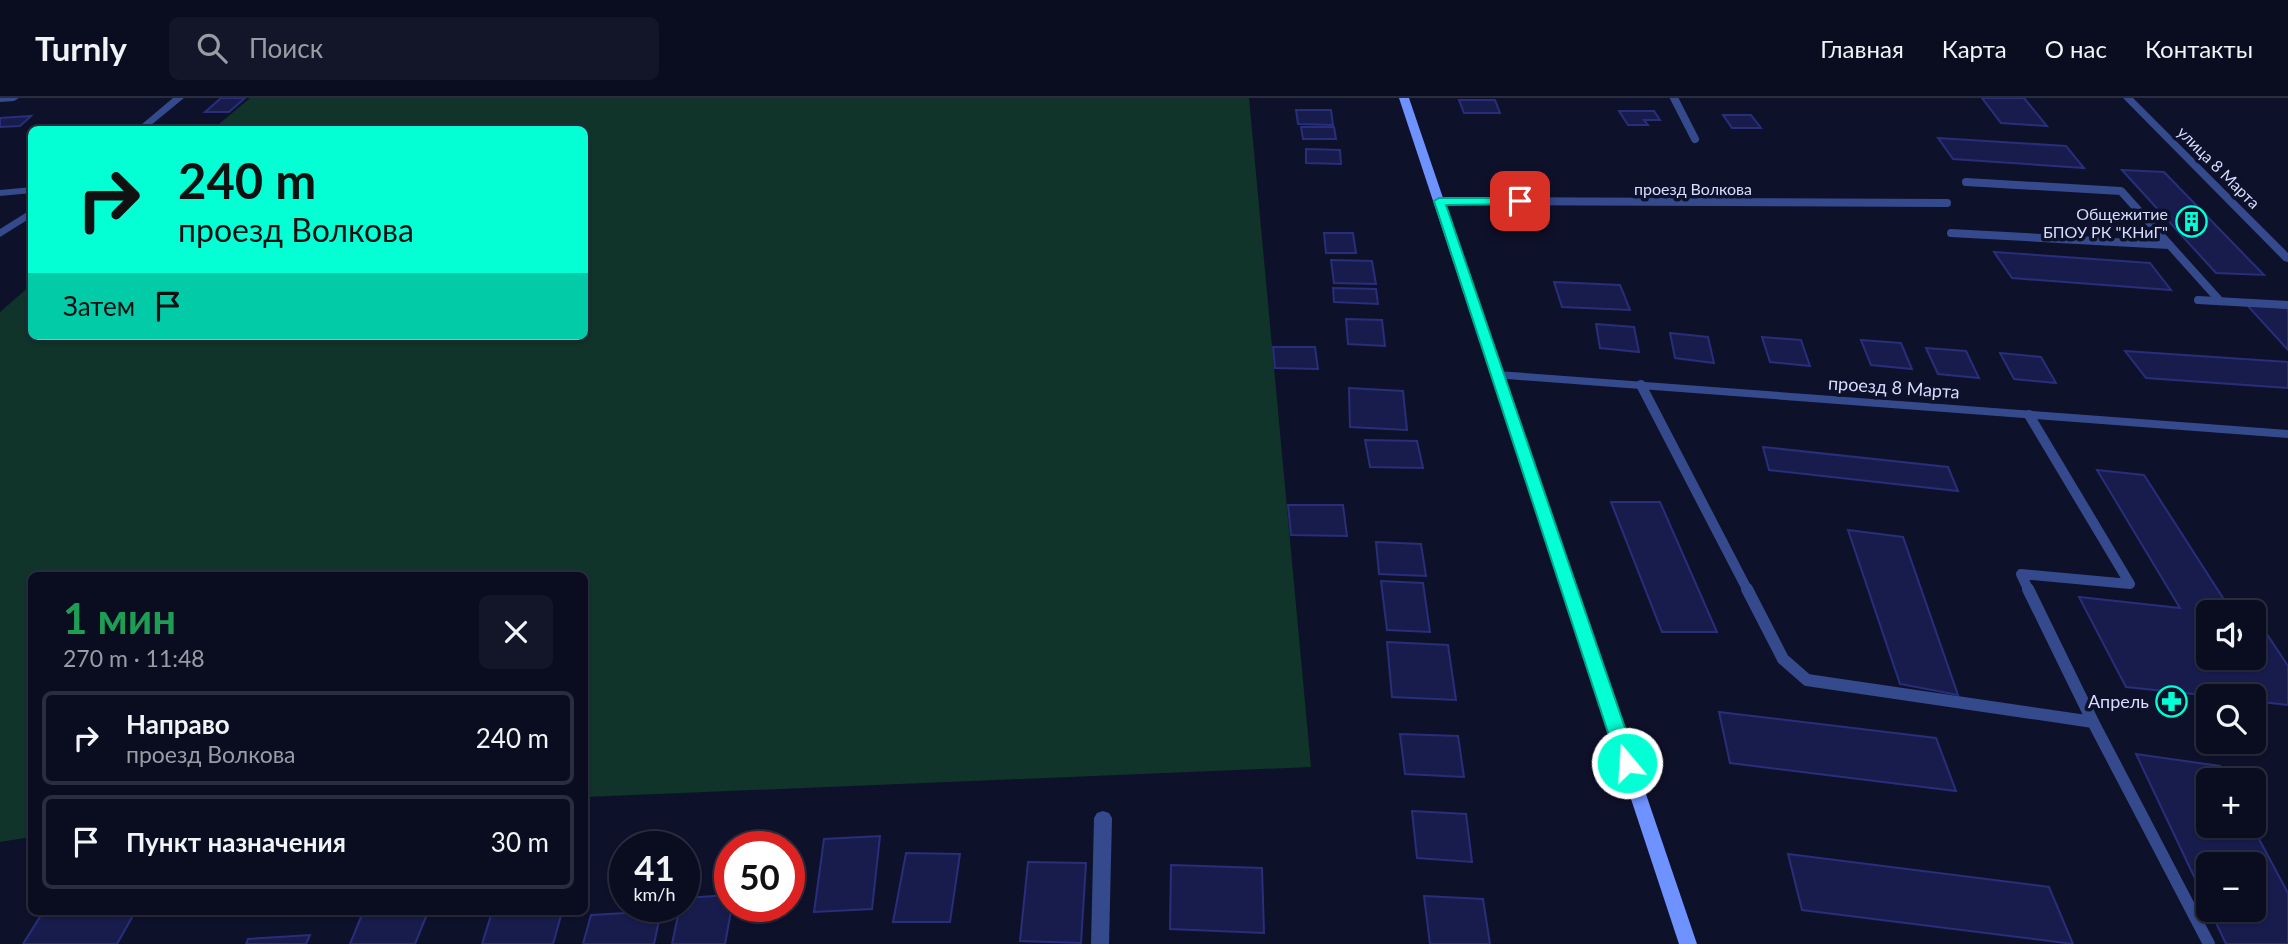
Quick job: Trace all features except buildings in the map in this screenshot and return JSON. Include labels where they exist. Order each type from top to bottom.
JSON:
[{"type":"main road","points":[[1404,98],[1688,944]]},
{"type":"street","points":[[0,99],[15,98]]},
{"type":"street","points":[[144,126],[179,98]]},
{"type":"street","name":"улица 8 Марта","points":[[2128,98],[2288,259]]},
{"type":"street","points":[[0,193],[28,190]]},
{"type":"street","points":[[0,234],[28,215]]},
{"type":"street","name":"проезд 8 Марта","points":[[1498,375],[2288,434]]},
{"type":"street","points":[[1100,944],[1103,818]]},
{"type":"lane","points":[[1674,98],[1695,139]]},
{"type":"lane","points":[[1966,182],[2120,191],[2220,301]]},
{"type":"lane","name":"проезд Волкова","points":[[1439,201],[1948,204]]},
{"type":"lane","points":[[1951,233],[2169,245]]},
{"type":"lane","points":[[2198,300],[2288,304]]},
{"type":"lane","points":[[1641,386],[1783,659],[1807,680],[2093,722]]},
{"type":"lane","points":[[2029,415],[2130,583],[2021,574],[2093,722],[2208,944]]},
{"type":"green space","points":[[250,98],[1249,98],[1311,767],[588,797],[588,572],[28,572],[28,837],[0,842],[0,312],[28,288],[28,340],[588,340],[588,126],[217,126]]},
{"type":"place","name":"Общежитие БПОУ РК \"КНиГ\"","points":[[2191,222]]},
{"type":"place","name":"Апрель","points":[[2172,701]]},
{"type":"route","points":[[1520,201],[1439,201],[1627,763]]}]
